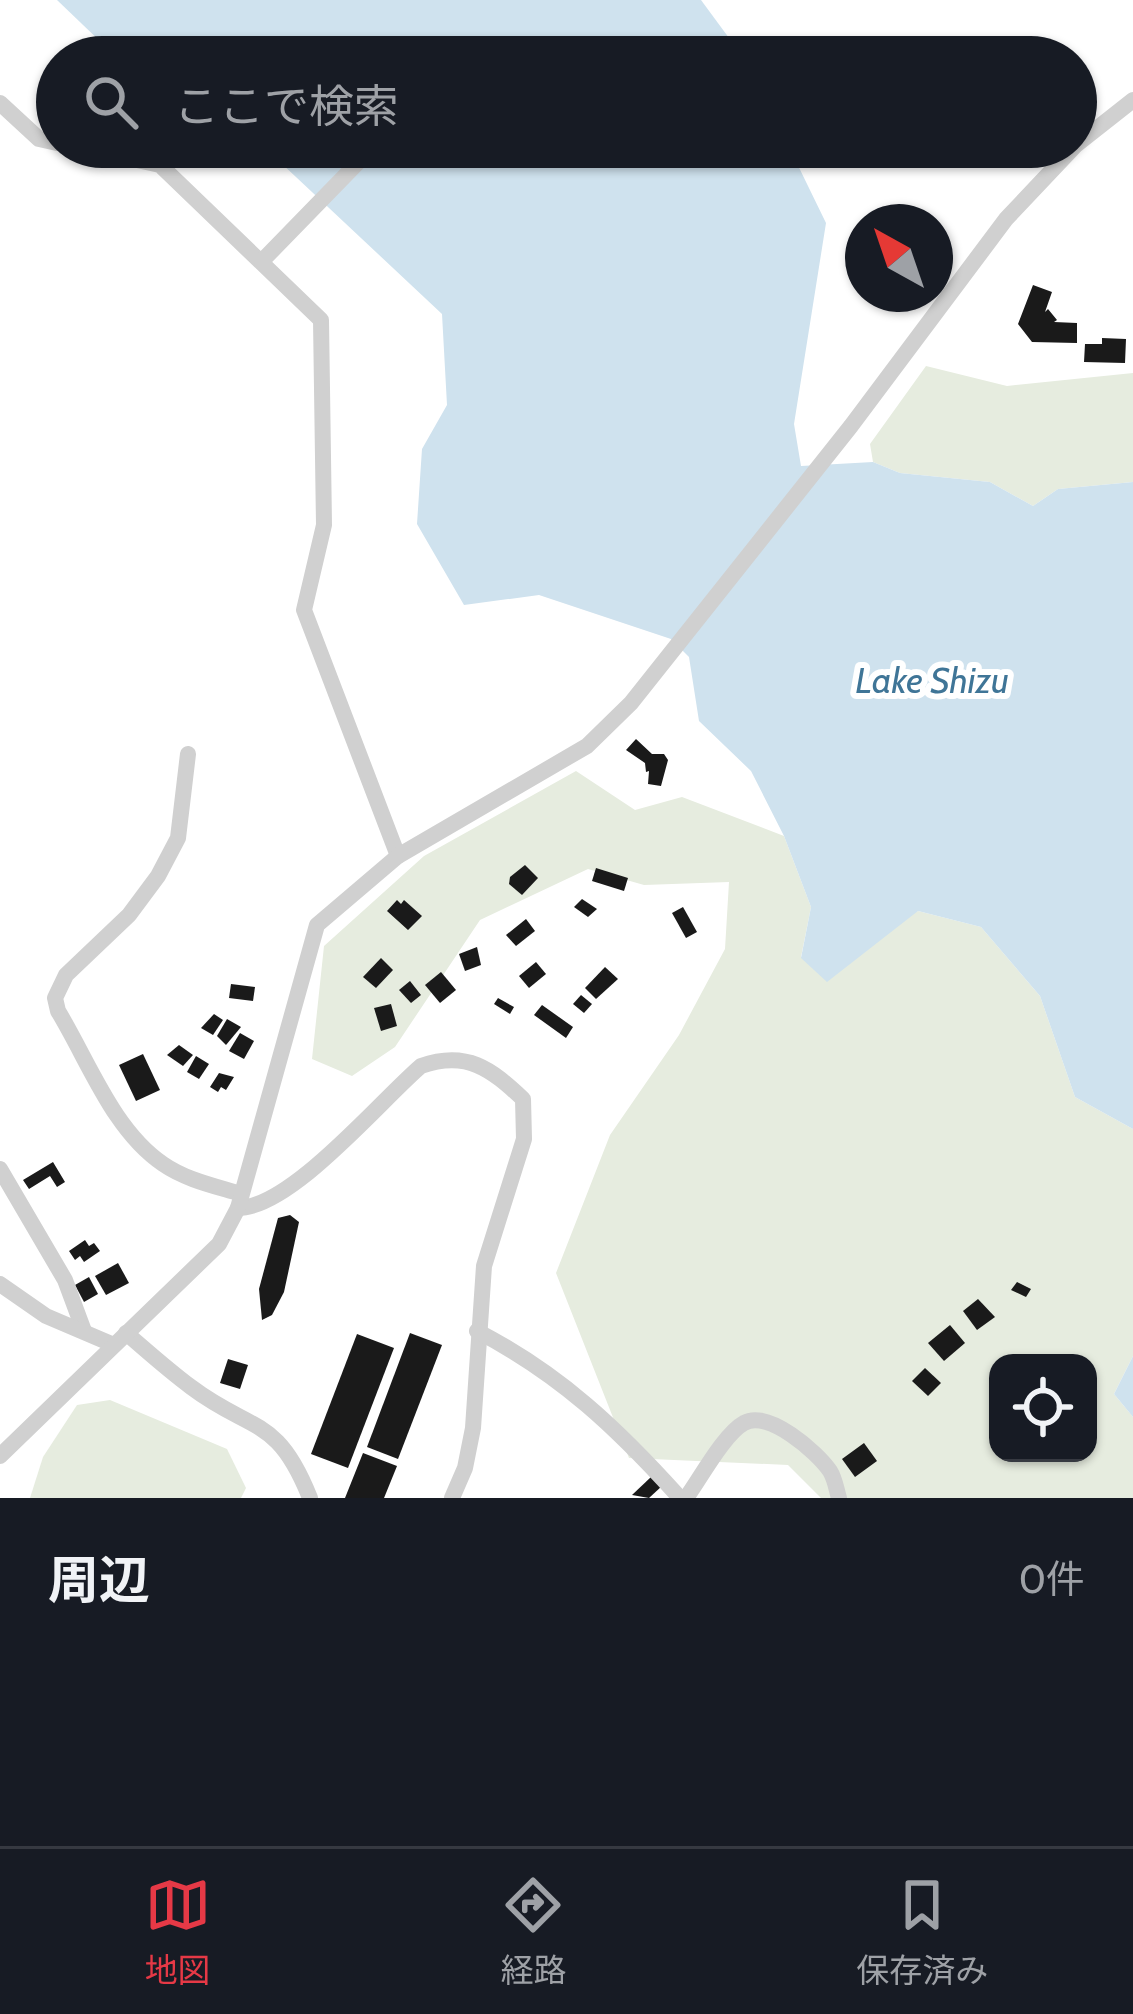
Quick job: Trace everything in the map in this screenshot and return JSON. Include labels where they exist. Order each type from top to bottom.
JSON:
[{"type":"street","points":[[1097,129],[1133,100]]},
{"type":"street","points":[[0,103],[36,136]]},
{"type":"street","points":[[164,168],[268,255],[321,320],[324,525],[304,610],[398,856]]},
{"type":"street","points":[[268,255],[353,168]]},
{"type":"street","points":[[0,1456],[219,1244],[240,1201],[317,925],[398,856],[587,746],[631,703],[851,426],[1006,219],[1054,168]]},
{"type":"street","points":[[188,754],[178,838],[130,915],[66,975],[56,998],[58,1011],[128,1134],[163,1164],[250,1208],[315,1166],[421,1066],[442,1059],[491,1069],[524,1099],[524,1139],[484,1266],[472,1428],[465,1468],[452,1498]]},
{"type":"street","points":[[0,1169],[65,1280],[84,1331]]},
{"type":"street","points":[[0,1284],[46,1316],[120,1339],[194,1390],[268,1429],[296,1463],[310,1498]]},
{"type":"street","points":[[477,1331],[519,1353],[585,1400],[683,1498],[742,1423],[756,1420],[778,1426],[815,1452],[833,1476],[839,1498]]},
{"type":"shaded area","points":[[926,366],[1007,386],[1133,373],[1133,482],[1058,489],[1033,506],[990,482],[900,473],[873,462],[870,444]]},
{"type":"shaded area","points":[[576,771],[635,810],[682,797],[784,836],[811,907],[801,957],[918,911],[981,927],[1040,996],[1075,1097],[1133,1129],[1133,1356],[1114,1394],[1133,1417],[1133,1498],[821,1498],[788,1465],[629,1458],[556,1273],[610,1135],[679,1035],[725,949],[729,882],[644,885],[588,869],[480,920],[395,1047],[352,1076],[312,1059],[324,946],[424,856]]},
{"type":"shaded area","points":[[110,1400],[227,1449],[246,1488],[241,1498],[30,1498],[43,1457],[77,1405]]},
{"type":"water","points":[[57,0],[701,0],[728,36],[95,36]]},
{"type":"water","name":"Lake Shizu","points":[[286,168],[799,168],[826,223],[794,424],[801,466],[873,462],[900,473],[990,482],[1033,506],[1058,489],[1133,482],[1133,1129],[1075,1097],[1040,996],[981,927],[918,911],[827,982],[801,958],[811,907],[784,836],[751,771],[699,721],[689,657],[671,639],[539,595],[464,605],[417,524],[422,449],[447,405],[442,314]]},
{"type":"water","points":[[1133,1356],[1133,1417],[1114,1394]]},
{"type":"building","points":[[1033,285],[1052,292],[1045,312],[1048,309],[1054,322],[1077,323],[1077,343],[1032,342],[1018,324]]},
{"type":"building","points":[[1102,338],[1126,339],[1125,363],[1084,362],[1085,344],[1102,344]]},
{"type":"building","points":[[636,739],[652,754],[664,754],[668,760],[661,786],[648,784],[645,763],[626,750]]},
{"type":"building","points":[[525,865],[538,878],[522,895],[509,884],[510,877]]},
{"type":"building","points":[[596,868],[628,878],[624,891],[592,881]]},
{"type":"building","points":[[582,899],[597,909],[588,917],[574,907]]},
{"type":"building","points":[[397,900],[401,904],[404,900],[422,916],[408,930],[387,911]]},
{"type":"building","points":[[683,907],[697,932],[686,938],[672,913]]},
{"type":"building","points":[[526,919],[535,931],[516,946],[506,935]]},
{"type":"building","points":[[477,947],[481,965],[465,971],[459,954]]},
{"type":"building","points":[[381,958],[393,970],[376,988],[363,977]]},
{"type":"building","points":[[536,962],[546,974],[529,988],[519,976]]},
{"type":"building","points":[[605,967],[618,979],[596,999],[585,988]]},
{"type":"building","points":[[441,972],[456,990],[440,1003],[425,985]]},
{"type":"building","points":[[410,981],[421,995],[411,1003],[399,990]]},
{"type":"building","points":[[231,984],[255,987],[253,1001],[229,998]]},
{"type":"building","points":[[581,995],[592,1004],[584,1013],[573,1004]]},
{"type":"building","points":[[498,998],[514,1007],[510,1014],[494,1004]]},
{"type":"building","points":[[391,1004],[397,1026],[381,1031],[374,1008]]},
{"type":"building","points":[[542,1005],[573,1027],[566,1038],[534,1015]]},
{"type":"building","points":[[214,1014],[223,1020],[213,1035],[201,1028]]},
{"type":"building","points":[[227,1019],[241,1027],[226,1045],[217,1036]]},
{"type":"building","points":[[240,1033],[254,1041],[244,1059],[229,1051]]},
{"type":"building","points":[[179,1045],[193,1055],[183,1066],[167,1055]]},
{"type":"building","points":[[143,1054],[160,1090],[136,1101],[119,1065]]},
{"type":"building","points":[[196,1056],[209,1064],[199,1079],[187,1072]]},
{"type":"building","points":[[219,1073],[234,1077],[226,1090],[221,1087],[218,1092],[210,1087]]},
{"type":"building","points":[[53,1162],[65,1182],[57,1187],[50,1176],[29,1189],[23,1180]]},
{"type":"building","points":[[290,1215],[299,1222],[284,1292],[272,1315],[262,1320],[259,1289],[278,1218]]},
{"type":"building","points":[[85,1240],[100,1251],[84,1262],[80,1256],[75,1260],[69,1251]]},
{"type":"building","points":[[118,1263],[129,1283],[106,1295],[95,1276]]},
{"type":"building","points":[[89,1277],[98,1294],[84,1302],[75,1285]]},
{"type":"building","points":[[1017,1282],[1031,1289],[1026,1297],[1011,1290]]},
{"type":"building","points":[[978,1299],[995,1317],[977,1330],[963,1311]]},
{"type":"building","points":[[950,1325],[965,1343],[944,1361],[928,1343]]},
{"type":"building","points":[[410,1333],[442,1345],[398,1459],[367,1447]]},
{"type":"building","points":[[357,1334],[394,1348],[348,1468],[311,1454]]},
{"type":"building","points":[[228,1359],[248,1365],[240,1389],[220,1383]]},
{"type":"building","points":[[925,1368],[941,1383],[928,1396],[912,1381]]},
{"type":"building","points":[[864,1443],[877,1461],[855,1477],[842,1459]]},
{"type":"building","points":[[363,1453],[397,1466],[384,1498],[345,1498]]},
{"type":"building","points":[[651,1477],[662,1486],[649,1498],[632,1495]]}]
